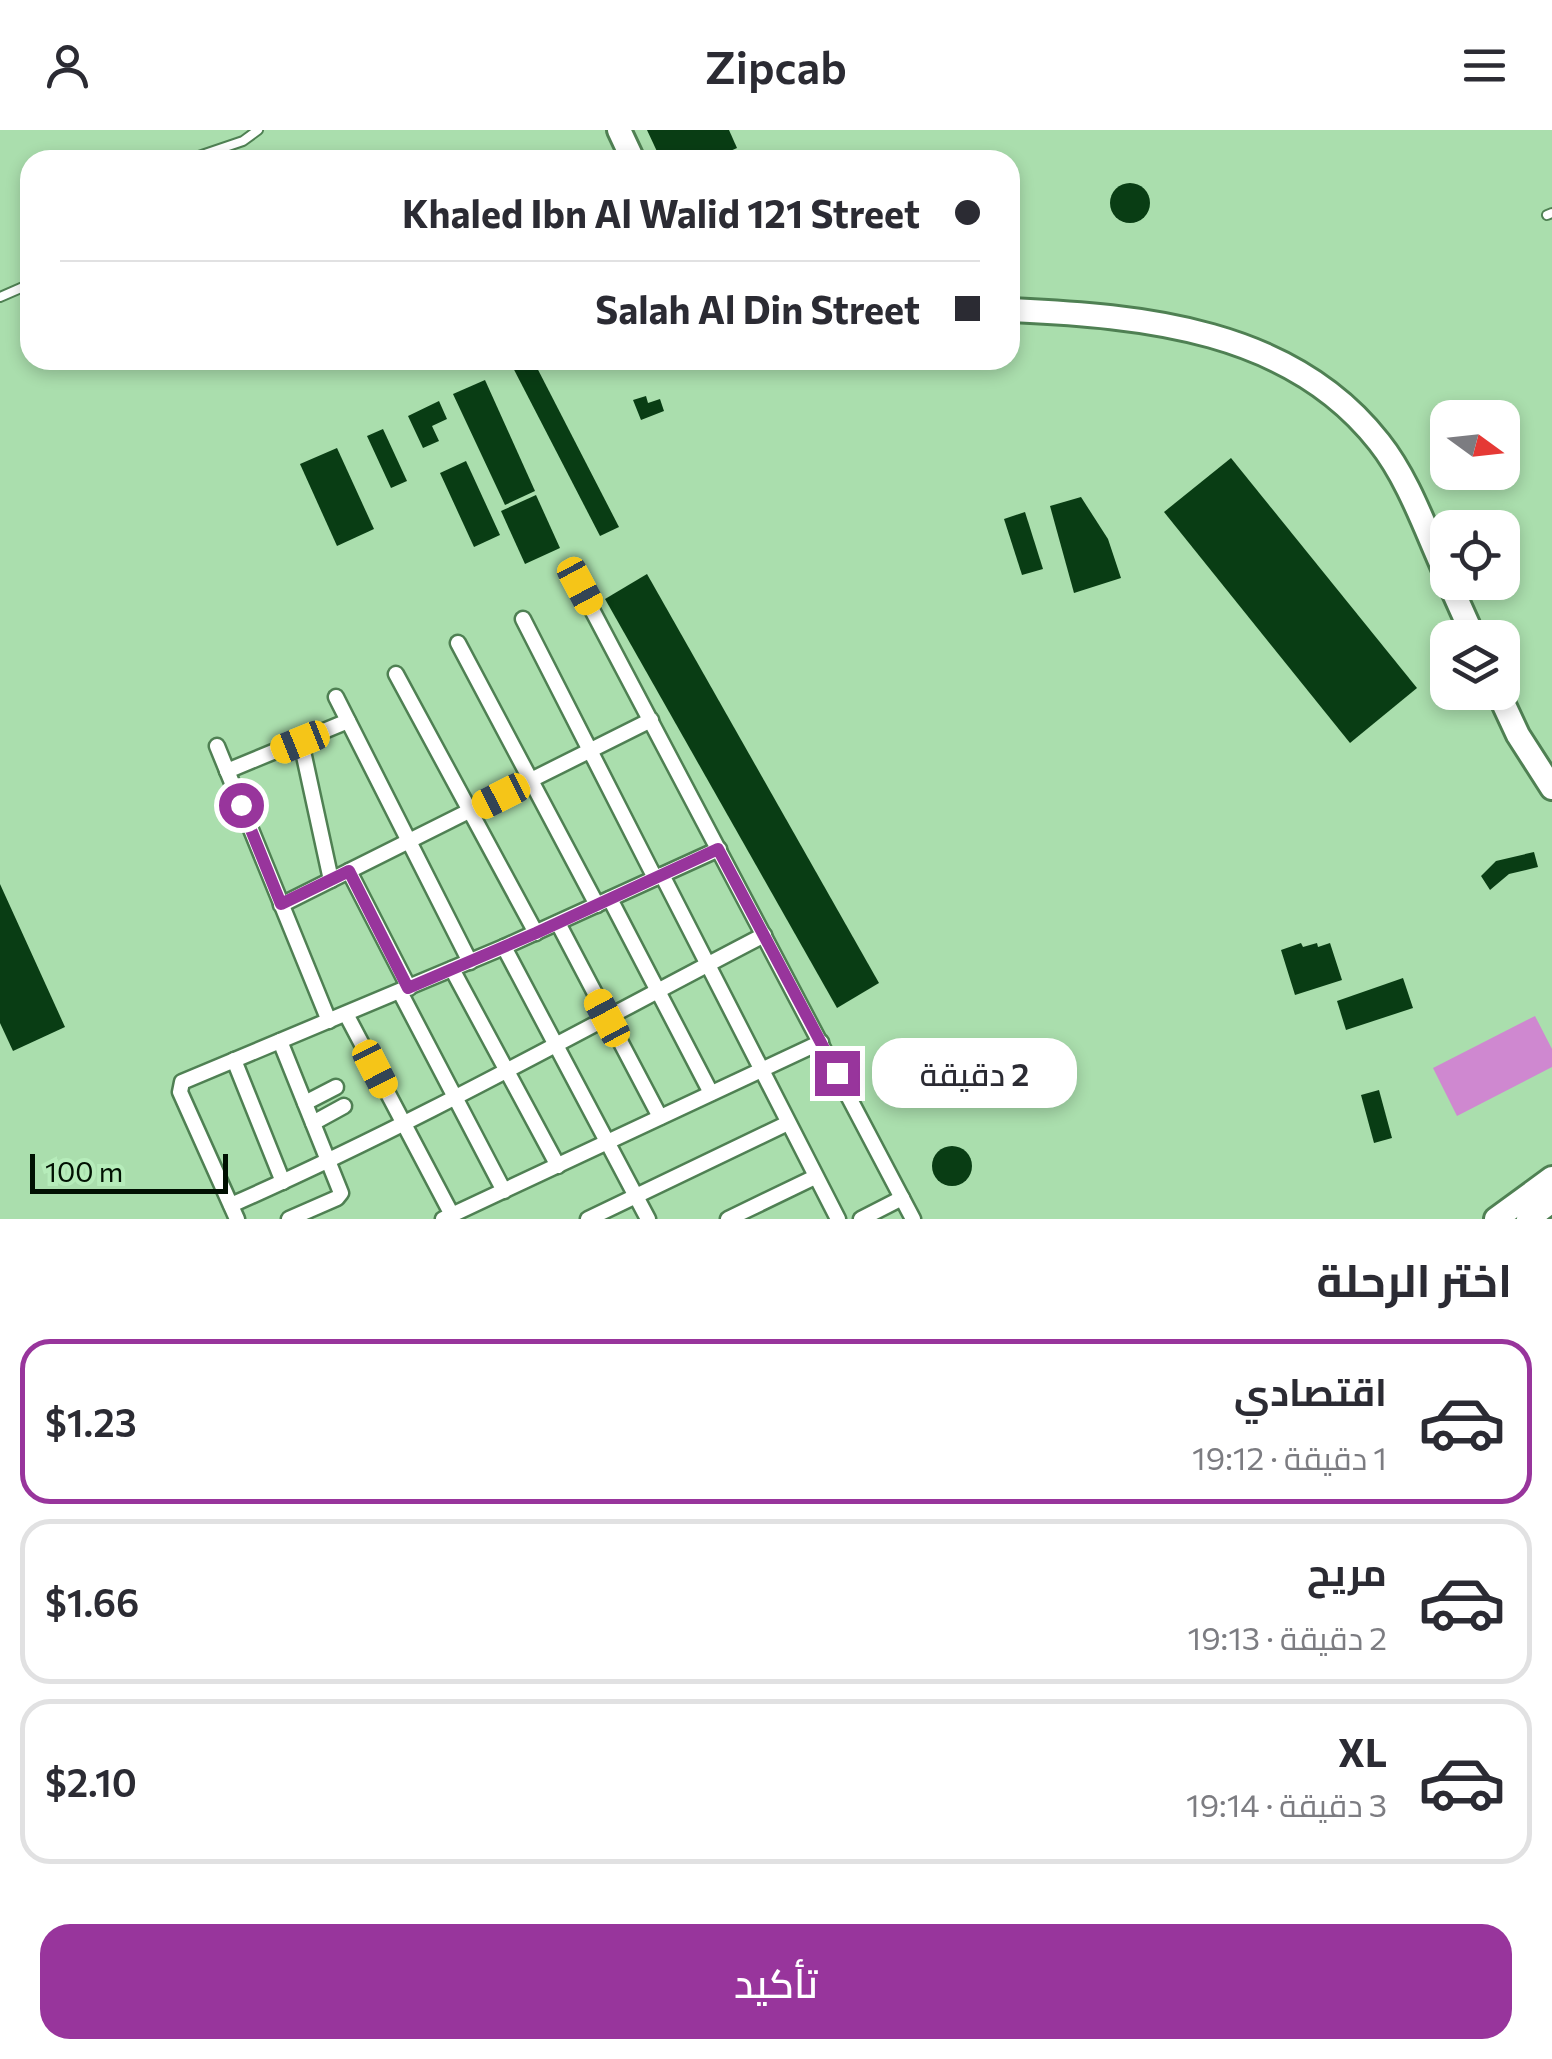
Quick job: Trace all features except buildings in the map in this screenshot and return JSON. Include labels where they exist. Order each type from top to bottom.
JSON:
[{"type":"main road","points":[[1020,311],[1112,316],[1160,324],[1208,335],[1292,367],[1326,388],[1356,414],[1382,445],[1403,479],[1430,540]]},
{"type":"main road","points":[[1506,710],[1552,788]]},
{"type":"main road","points":[[1496,1219],[1552,1178]]},
{"type":"main road","points":[[1528,1219],[1552,1201]]},
{"type":"street","points":[[580,586],[913,1219]]},
{"type":"street","points":[[523,619],[590,751],[708,964],[838,1219]]},
{"type":"street","points":[[458,644],[531,780],[658,991],[712,1094]]},
{"type":"street","points":[[396,674],[536,933]]},
{"type":"street","points":[[336,697],[470,962]]},
{"type":"street","points":[[281,904],[651,720]]},
{"type":"street","points":[[227,772],[348,721]]},
{"type":"street","points":[[300,742],[332,880]]},
{"type":"street","points":[[217,746],[329,1021]]},
{"type":"street","points":[[718,849],[470,962],[182,1082],[180,1092],[234,1212],[284,1182],[455,1098],[764,936]]},
{"type":"street","points":[[349,871],[455,1098],[504,1191]]},
{"type":"street","points":[[558,923],[660,1117]]},
{"type":"street","points":[[504,947],[648,1219]]},
{"type":"street","points":[[452,969],[558,1166]]},
{"type":"street","points":[[346,1014],[454,1216],[820,1042]]},
{"type":"street","points":[[280,1041],[340,1189],[340,1196],[289,1219]]},
{"type":"street","points":[[234,1060],[284,1182]]},
{"type":"street","points":[[305,1103],[336,1086]]},
{"type":"street","points":[[312,1122],[344,1106]]},
{"type":"street","points":[[588,1219],[788,1123]]},
{"type":"street","points":[[728,1219],[815,1177]]},
{"type":"street","points":[[861,1219],[902,1198]]},
{"type":"lane","points":[[214,150],[258,130]]},
{"type":"shaded area","points":[[1535,1016],[1552,1049],[1552,1067],[1457,1116],[1433,1068]]},
{"type":"route","points":[[241,805],[281,904],[349,871],[408,988],[718,849],[837,1073]]}]
